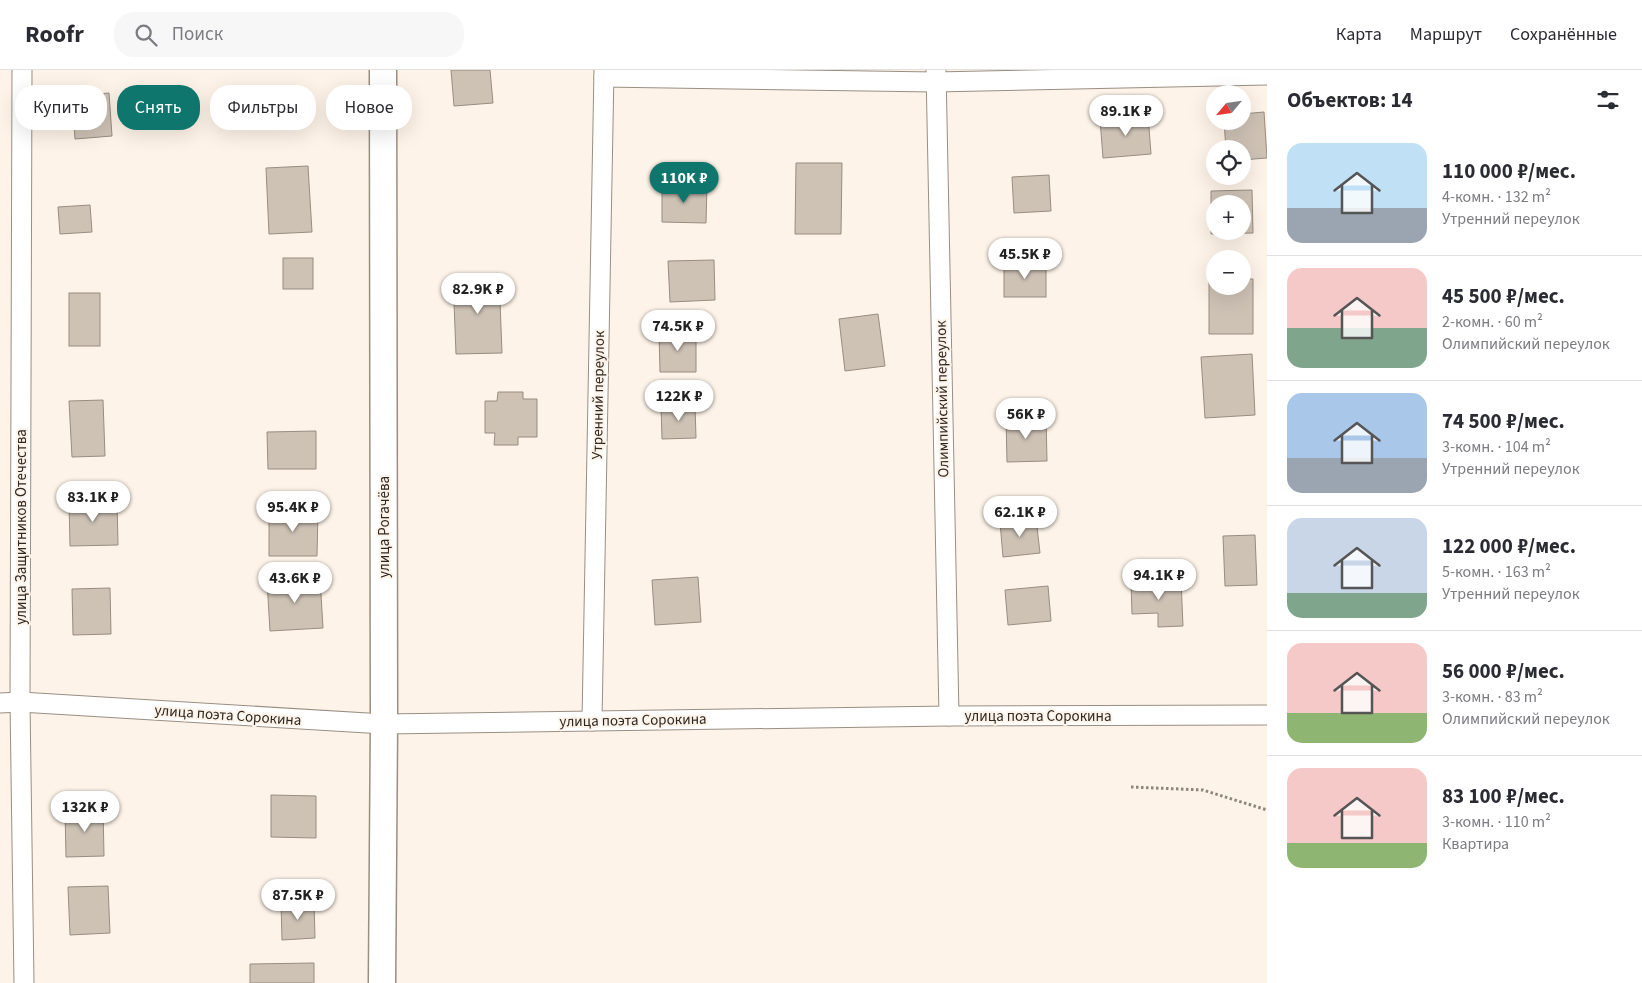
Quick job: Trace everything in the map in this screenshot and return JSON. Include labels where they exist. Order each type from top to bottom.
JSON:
[{"type":"street","name":"улица Защитников Отечества","points":[[22,70],[20,702],[24,983]]},
{"type":"street","name":"улица Рогачёва","points":[[382,983],[384,724],[383,70]]},
{"type":"street","points":[[604,74],[935,76],[1267,75]]},
{"type":"street","name":"Утренний переулок","points":[[592,721],[604,74]]},
{"type":"street","name":"Олимпийский переулок","points":[[935,76],[949,716]]},
{"type":"street","name":"улица поэта Сорокина","points":[[0,703],[20,702],[384,724],[949,716],[1267,715]]},
{"type":"path","points":[[1131,787],[1203,790],[1267,810]]},
{"type":"building","points":[[451,70],[490,70],[493,103],[454,106]]},
{"type":"building","points":[[107,93],[109,93],[112,136],[75,139],[74,130],[107,130]]},
{"type":"building","points":[[1264,112],[1267,158],[1251,159],[1251,140],[1225,140],[1225,130],[1251,130],[1251,113]]},
{"type":"building","points":[[1148,115],[1151,154],[1103,158],[1100,119]]},
{"type":"building","points":[[796,163],[842,163],[841,234],[795,234]]},
{"type":"building","points":[[308,166],[312,232],[269,234],[266,168]]},
{"type":"building","points":[[1049,175],[1051,211],[1014,213],[1012,177]]},
{"type":"building","points":[[662,185],[707,185],[706,223],[662,222]]},
{"type":"building","points":[[1252,190],[1253,233],[1251,233],[1251,195],[1211,195],[1211,191]]},
{"type":"building","points":[[90,205],[92,232],[60,234],[58,207]]},
{"type":"building","points":[[283,258],[313,258],[313,289],[283,289]]},
{"type":"building","points":[[714,260],[715,300],[670,302],[668,261]]},
{"type":"building","points":[[1004,263],[1046,263],[1046,297],[1004,297]]},
{"type":"building","points":[[499,275],[502,353],[456,354],[453,277]]},
{"type":"building","points":[[1251,279],[1253,279],[1253,334],[1209,334],[1209,295],[1251,295]]},
{"type":"building","points":[[69,293],[100,293],[100,346],[69,346]]},
{"type":"building","points":[[878,314],[885,366],[845,371],[839,319]]},
{"type":"building","points":[[696,332],[696,372],[660,372],[659,333]]},
{"type":"building","points":[[1252,354],[1255,415],[1205,418],[1201,357]]},
{"type":"building","points":[[498,392],[523,392],[523,399],[537,399],[537,437],[518,437],[518,445],[494,445],[495,433],[485,433],[485,401],[497,401]]},
{"type":"building","points":[[103,400],[105,456],[72,457],[69,401]]},
{"type":"building","points":[[695,405],[696,438],[662,439],[661,406]]},
{"type":"building","points":[[1046,417],[1047,461],[1007,462],[1006,418]]},
{"type":"building","points":[[316,431],[316,469],[268,469],[267,432]]},
{"type":"building","points":[[69,501],[117,501],[118,545],[70,546]]},
{"type":"building","points":[[269,510],[318,510],[317,556],[269,556]]},
{"type":"building","points":[[1036,518],[1040,553],[1003,557],[1000,522]]},
{"type":"building","points":[[1255,535],[1257,585],[1225,586],[1223,536]]},
{"type":"building","points":[[698,577],[701,622],[655,625],[652,580]]},
{"type":"building","points":[[320,578],[323,628],[270,631],[267,581]]},
{"type":"building","points":[[1181,580],[1183,626],[1158,627],[1158,613],[1132,614],[1131,582]]},
{"type":"building","points":[[1048,586],[1051,621],[1008,625],[1005,590]]},
{"type":"building","points":[[110,588],[111,634],[73,635],[72,589]]},
{"type":"building","points":[[271,795],[316,796],[316,838],[271,837]]},
{"type":"building","points":[[103,809],[104,856],[66,857],[65,811]]},
{"type":"building","points":[[108,886],[110,933],[70,935],[68,887]]},
{"type":"building","points":[[314,902],[315,938],[282,940],[281,903]]},
{"type":"building","points":[[314,963],[314,983],[250,983],[250,964]]}]
